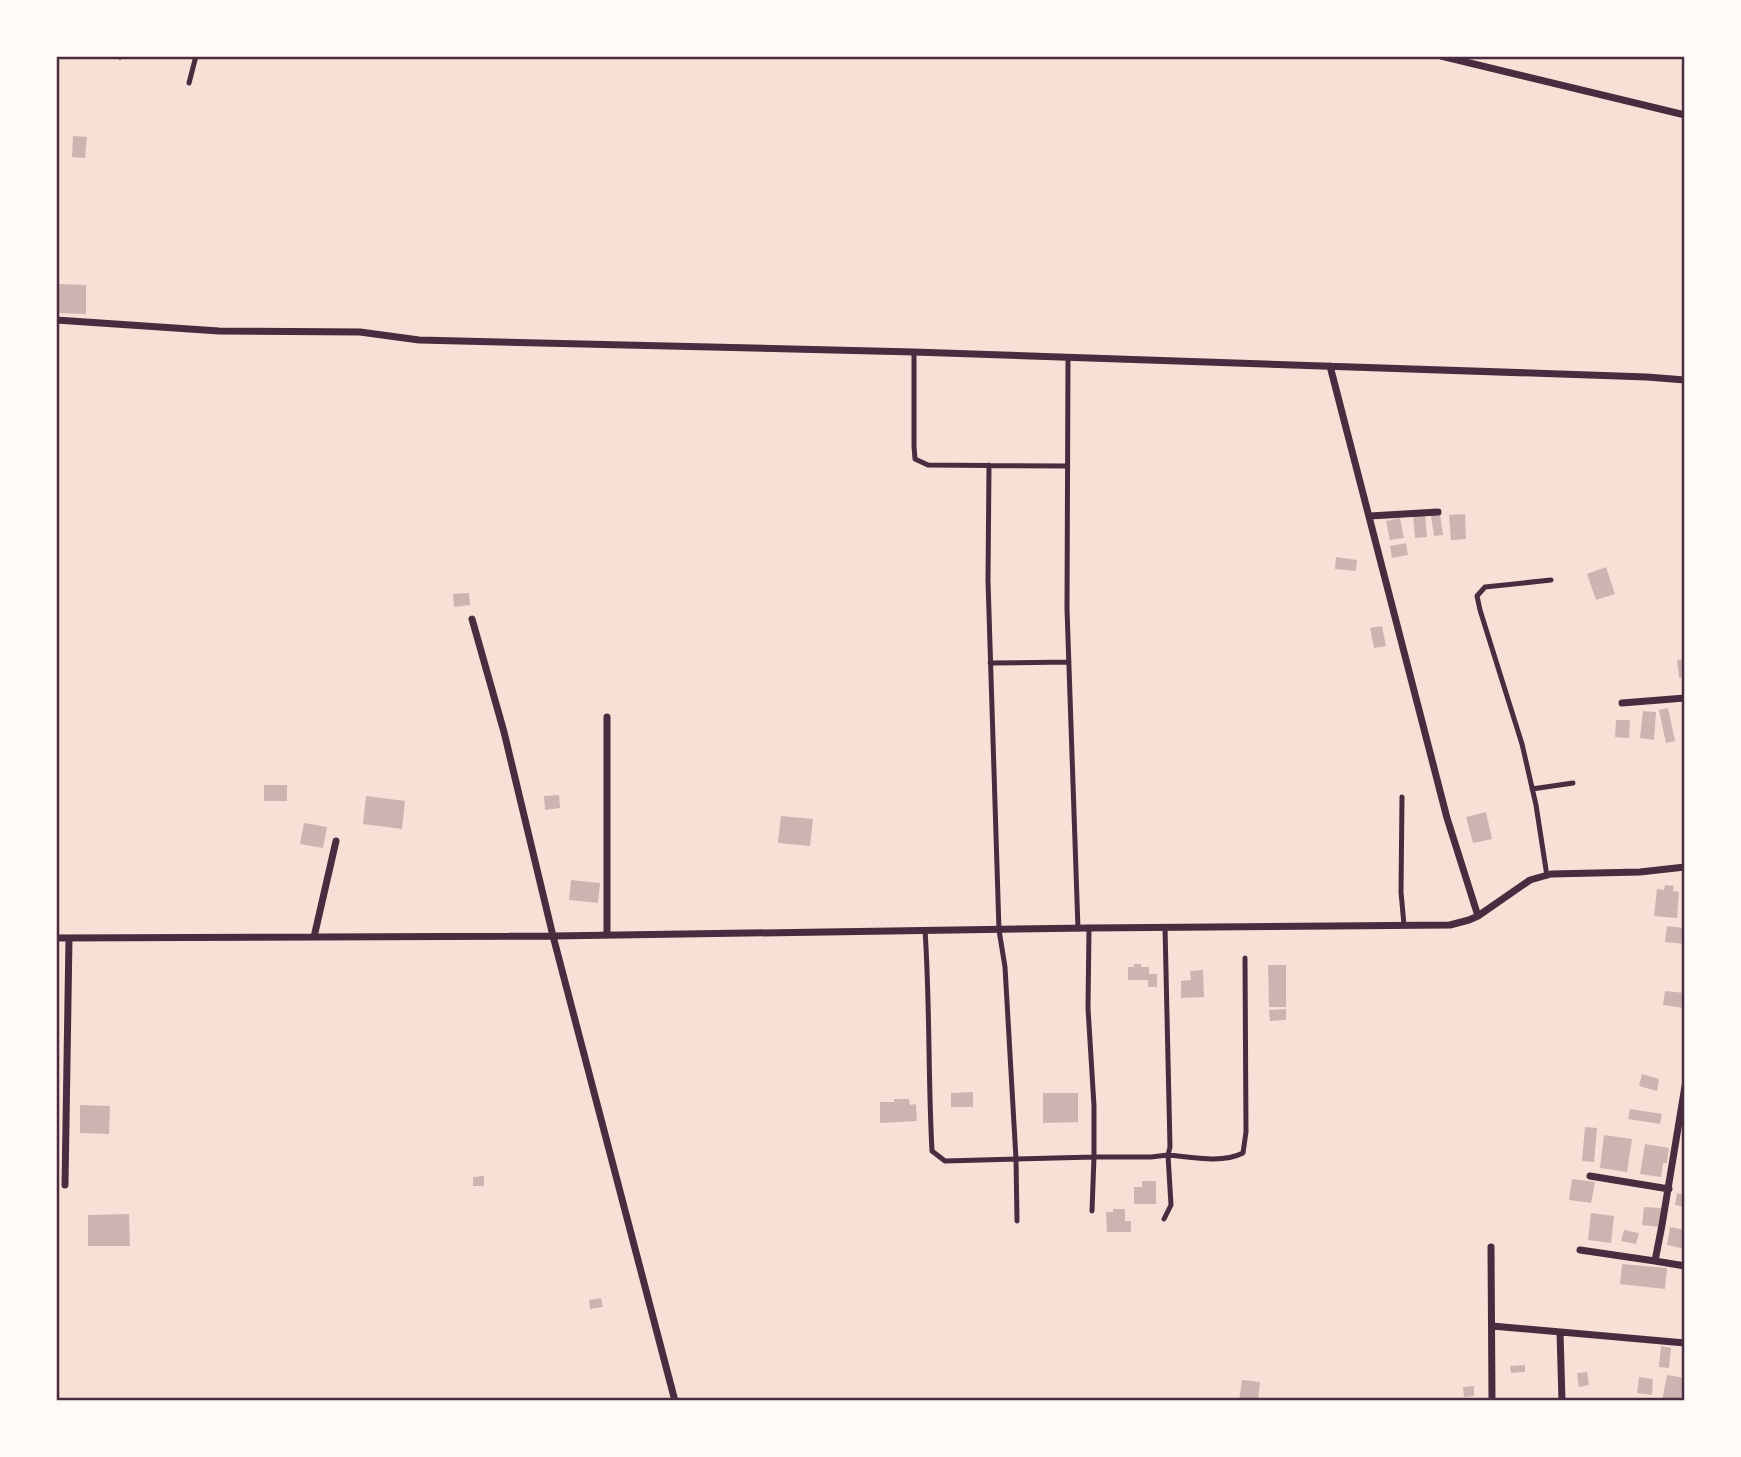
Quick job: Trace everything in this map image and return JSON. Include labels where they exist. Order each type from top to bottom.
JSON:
[{"type":"street","points":[[1440,56],[1685,115]]},
{"type":"street","points":[[56,320],[219,331],[360,332],[419,340],[914,352],[1685,380]]},
{"type":"street","points":[[1329,366],[1447,818],[1478,916]]},
{"type":"street","points":[[1370,516],[1438,512]]},
{"type":"street","points":[[472,619],[504,732],[553,936],[674,1401]]},
{"type":"street","points":[[1622,703],[1685,698]]},
{"type":"street","points":[[607,717],[607,935]]},
{"type":"street","points":[[314,937],[336,841]]},
{"type":"street","points":[[56,938],[553,936],[1450,925],[1478,916],[1530,880],[1551,874],[1640,872],[1685,867]]},
{"type":"street","points":[[65,1185],[69,938]]},
{"type":"street","points":[[1654,1261],[1685,1086]]},
{"type":"street","points":[[56,1109],[66,1108]]},
{"type":"street","points":[[1590,1176],[1668,1189]]},
{"type":"street","points":[[1491,1247],[1492,1401]]},
{"type":"street","points":[[1580,1250],[1685,1266]]},
{"type":"street","points":[[1492,1326],[1685,1343]]},
{"type":"street","points":[[1560,1332],[1562,1401]]},
{"type":"lane","points":[[189,83],[197,56]]},
{"type":"lane","points":[[914,352],[915,459],[928,465],[1067,466]]},
{"type":"lane","points":[[1068,357],[1067,609],[1078,929]]},
{"type":"lane","points":[[989,465],[988,581],[999,930],[1005,967],[1017,1221]]},
{"type":"lane","points":[[1548,876],[1522,744],[1477,596],[1485,587],[1551,580]]},
{"type":"lane","points":[[990,663],[1069,662]]},
{"type":"lane","points":[[1532,789],[1573,783]]},
{"type":"lane","points":[[1402,797],[1401,892],[1404,925]]},
{"type":"lane","points":[[1089,928],[1088,1008],[1094,1106],[1092,1211]]},
{"type":"lane","points":[[1164,1219],[1171,1205],[1167,1155],[1170,1146],[1165,928]]},
{"type":"lane","points":[[925,930],[932,1152],[945,1161],[1167,1155],[1215,1158],[1234,1157],[1243,1153],[1246,1132],[1245,958]]},
{"type":"building","points":[[73,136],[87,137],[85,158],[72,157]]},
{"type":"building","points":[[56,284],[86,285],[86,314],[56,313]]},
{"type":"building","points":[[1425,514],[1427,537],[1415,538],[1413,515]]},
{"type":"building","points":[[1440,514],[1443,535],[1434,536],[1431,515]]},
{"type":"building","points":[[1465,514],[1466,539],[1451,540],[1449,515]]},
{"type":"building","points":[[1400,518],[1404,538],[1390,540],[1386,521]]},
{"type":"building","points":[[1406,543],[1408,555],[1392,558],[1390,546]]},
{"type":"building","points":[[1336,557],[1357,560],[1356,571],[1335,569]]},
{"type":"building","points":[[1606,567],[1615,594],[1596,600],[1587,574]]},
{"type":"building","points":[[469,593],[470,605],[454,607],[453,594]]},
{"type":"building","points":[[1382,626],[1386,646],[1374,648],[1370,628]]},
{"type":"building","points":[[1685,659],[1685,677],[1679,678],[1677,660]]},
{"type":"building","points":[[1668,708],[1675,741],[1666,743],[1659,710]]},
{"type":"building","points":[[1643,711],[1656,712],[1654,740],[1640,738]]},
{"type":"building","points":[[1616,720],[1630,720],[1629,738],[1615,737]]},
{"type":"building","points":[[264,785],[287,785],[287,801],[264,801]]},
{"type":"building","points":[[559,795],[560,808],[545,810],[544,796]]},
{"type":"building","points":[[366,796],[405,801],[402,829],[363,824]]},
{"type":"building","points":[[1486,812],[1492,839],[1473,843],[1466,817]]},
{"type":"building","points":[[781,816],[813,819],[810,846],[778,843]]},
{"type":"building","points":[[304,823],[327,827],[323,848],[300,844]]},
{"type":"building","points":[[571,880],[600,883],[598,903],[569,900]]},
{"type":"building","points":[[1665,885],[1674,886],[1673,891],[1679,892],[1677,918],[1654,916],[1657,889],[1664,890]]},
{"type":"building","points":[[1683,921],[1685,944],[1665,942],[1667,926],[1683,928]]},
{"type":"building","points":[[1134,964],[1149,967],[1149,974],[1157,974],[1157,987],[1148,987],[1148,980],[1128,980],[1128,967],[1134,967]]},
{"type":"building","points":[[1268,965],[1286,965],[1286,1007],[1269,1007]]},
{"type":"building","points":[[1203,970],[1204,997],[1181,998],[1181,981],[1191,980],[1190,971]]},
{"type":"building","points":[[1665,991],[1685,993],[1684,1008],[1663,1005]]},
{"type":"building","points":[[1286,1009],[1286,1020],[1270,1021],[1269,1010]]},
{"type":"building","points":[[1642,1074],[1659,1079],[1657,1091],[1639,1086]]},
{"type":"building","points":[[973,1092],[973,1107],[951,1107],[951,1093]]},
{"type":"building","points":[[1043,1093],[1078,1093],[1078,1122],[1043,1123]]},
{"type":"building","points":[[894,1099],[909,1099],[910,1105],[916,1104],[917,1121],[880,1123],[880,1102],[894,1102]]},
{"type":"building","points":[[80,1105],[110,1106],[109,1134],[80,1133]]},
{"type":"building","points":[[1630,1109],[1662,1114],[1660,1124],[1628,1119]]},
{"type":"building","points":[[1585,1127],[1597,1128],[1594,1162],[1582,1161]]},
{"type":"building","points":[[1604,1135],[1632,1139],[1627,1172],[1600,1168]]},
{"type":"building","points":[[1645,1144],[1669,1148],[1661,1177],[1640,1174]]},
{"type":"building","points":[[484,1176],[484,1186],[473,1186],[473,1177]]},
{"type":"building","points":[[1572,1179],[1595,1182],[1591,1203],[1569,1200]]},
{"type":"building","points":[[1142,1181],[1156,1181],[1156,1204],[1134,1204],[1134,1187],[1142,1187]]},
{"type":"building","points":[[1677,1193],[1685,1195],[1685,1207],[1675,1205]]},
{"type":"building","points":[[1644,1207],[1661,1208],[1660,1227],[1642,1225]]},
{"type":"building","points":[[1113,1209],[1125,1209],[1125,1221],[1131,1221],[1131,1232],[1107,1232],[1106,1212],[1113,1212]]},
{"type":"building","points":[[1591,1213],[1614,1216],[1611,1243],[1588,1240]]},
{"type":"building","points":[[129,1214],[130,1246],[88,1246],[88,1215]]},
{"type":"building","points":[[1670,1227],[1685,1230],[1685,1249],[1667,1245]]},
{"type":"building","points":[[1624,1230],[1639,1233],[1636,1244],[1621,1241]]},
{"type":"building","points":[[1622,1264],[1667,1268],[1665,1289],[1620,1284]]},
{"type":"building","points":[[601,1298],[603,1307],[590,1309],[589,1300]]},
{"type":"building","points":[[1661,1346],[1671,1348],[1669,1368],[1659,1367]]},
{"type":"building","points":[[1525,1365],[1525,1372],[1511,1373],[1510,1366]]},
{"type":"building","points":[[1587,1372],[1589,1385],[1579,1387],[1577,1373]]},
{"type":"building","points":[[1667,1375],[1685,1378],[1685,1401],[1662,1401]]},
{"type":"building","points":[[1639,1377],[1653,1379],[1652,1395],[1637,1393]]},
{"type":"building","points":[[1242,1380],[1260,1382],[1258,1401],[1239,1401]]},
{"type":"building","points":[[1474,1386],[1474,1396],[1464,1397],[1463,1387]]}]
